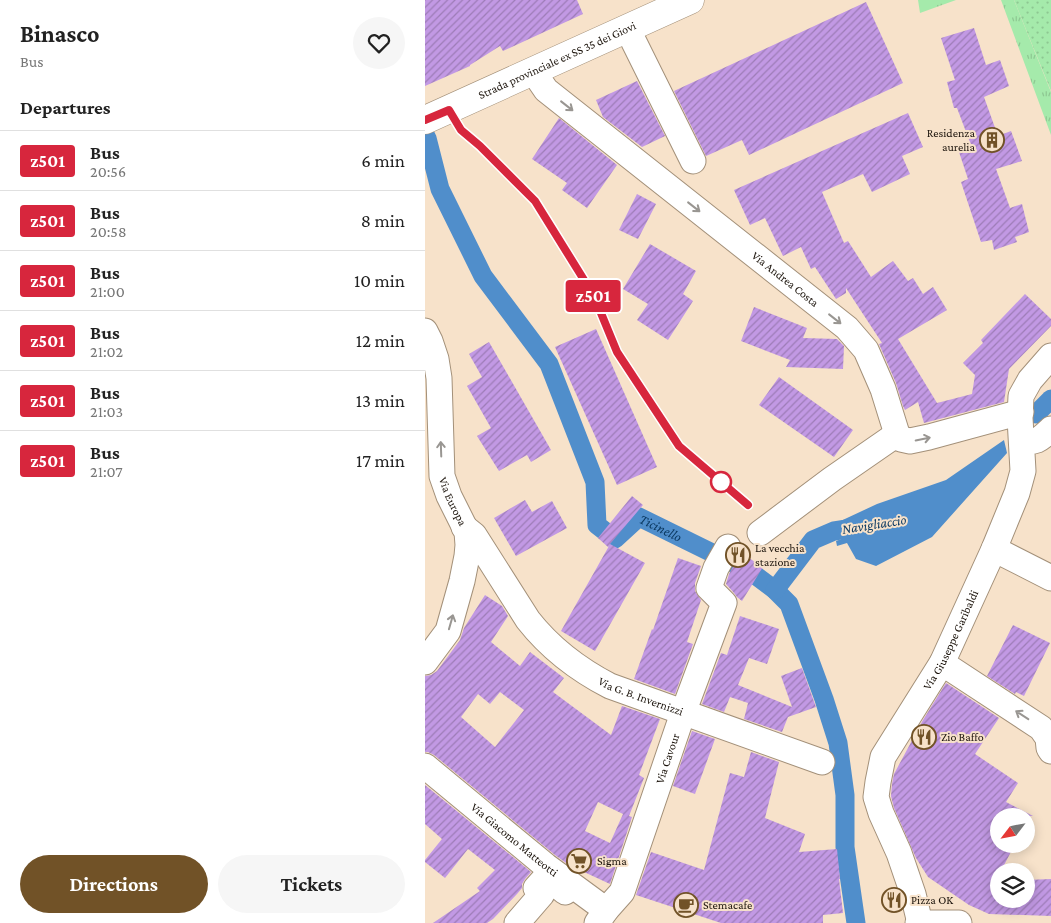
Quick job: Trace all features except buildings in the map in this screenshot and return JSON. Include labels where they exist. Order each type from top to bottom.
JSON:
[{"type":"main road","name":"Strada provinciale ex SS 35 dei Giovi","points":[[425,120],[690,0]]},
{"type":"street","points":[[627,28],[693,161]]},
{"type":"street","name":"Via Andrea Costa","points":[[533,71],[546,90],[847,328],[865,350],[883,389],[897,434]]},
{"type":"street","name":"Via Europa","points":[[425,331],[436,359],[439,378],[442,476],[449,496],[467,532],[468,545],[462,581],[448,631],[425,662]]},
{"type":"street","name":"Via Giuseppe Garibaldi","points":[[919,923],[913,894],[899,853],[876,798],[877,782],[883,757],[943,663],[994,550],[1017,492],[1023,471],[1021,396],[1030,380],[1051,356]]},
{"type":"street","points":[[760,533],[832,479],[897,434],[901,439],[910,441],[929,438],[1021,412]]},
{"type":"street","points":[[1022,441],[1032,442],[1051,429]]},
{"type":"street","name":"Via G. B. Invernizzi","points":[[464,527],[473,535],[538,632],[552,646],[593,677],[610,686],[822,762]]},
{"type":"street","points":[[994,550],[1051,578]]},
{"type":"street","name":"Via Cavour","points":[[597,919],[622,892],[683,713],[724,603],[709,588],[722,558]]},
{"type":"street","points":[[462,581],[478,571],[485,570],[499,575]]},
{"type":"street","points":[[943,663],[1041,728],[1047,738],[1051,751]]},
{"type":"street","name":"Via Giacomo Matteotti","points":[[425,766],[546,866],[597,919]]},
{"type":"street","points":[[496,923],[546,866]]},
{"type":"street","points":[[517,923],[542,894],[536,888],[547,877],[586,911],[587,918],[597,919]]},
{"type":"street","points":[[919,923],[959,923]]},
{"type":"green space","points":[[918,0],[956,0],[920,13]]},
{"type":"green space","points":[[1001,0],[1014,0],[1051,92],[1051,135]]},
{"type":"green space","points":[[1014,0],[1051,0],[1051,91]]},
{"type":"water","points":[[1004,440],[1007,453],[932,537],[876,566],[856,559],[847,543],[837,546],[836,541],[847,537],[845,534],[836,537],[832,525],[877,504],[946,480]]},
{"type":"waterway","name":"Ticinello","points":[[427,138],[440,189],[483,276],[549,364],[595,482],[597,525],[615,539],[639,517],[751,572],[775,590],[789,604],[838,743],[845,795],[845,847],[856,923]]},
{"type":"waterway","name":"Navigliaccio","points":[[1036,414],[1051,399]]},
{"type":"waterway","name":"Navigliaccio","points":[[775,590],[813,540],[834,531],[860,527]]},
{"type":"bus line","name":"z501","points":[[425,120],[449,110],[461,130],[480,146],[535,201],[594,296],[617,352],[679,446],[748,505]]},
{"type":"place","name":"Residenza aurelia","points":[[992,140]]},
{"type":"place","name":"La vecchia stazione","points":[[738,555]]},
{"type":"place","name":"Zio Baffo","points":[[924,737]]},
{"type":"place","name":"Sigma","points":[[579,861]]},
{"type":"place","name":"Pizza OK","points":[[894,900]]},
{"type":"place","name":"Stemacafe","points":[[686,905]]}]
